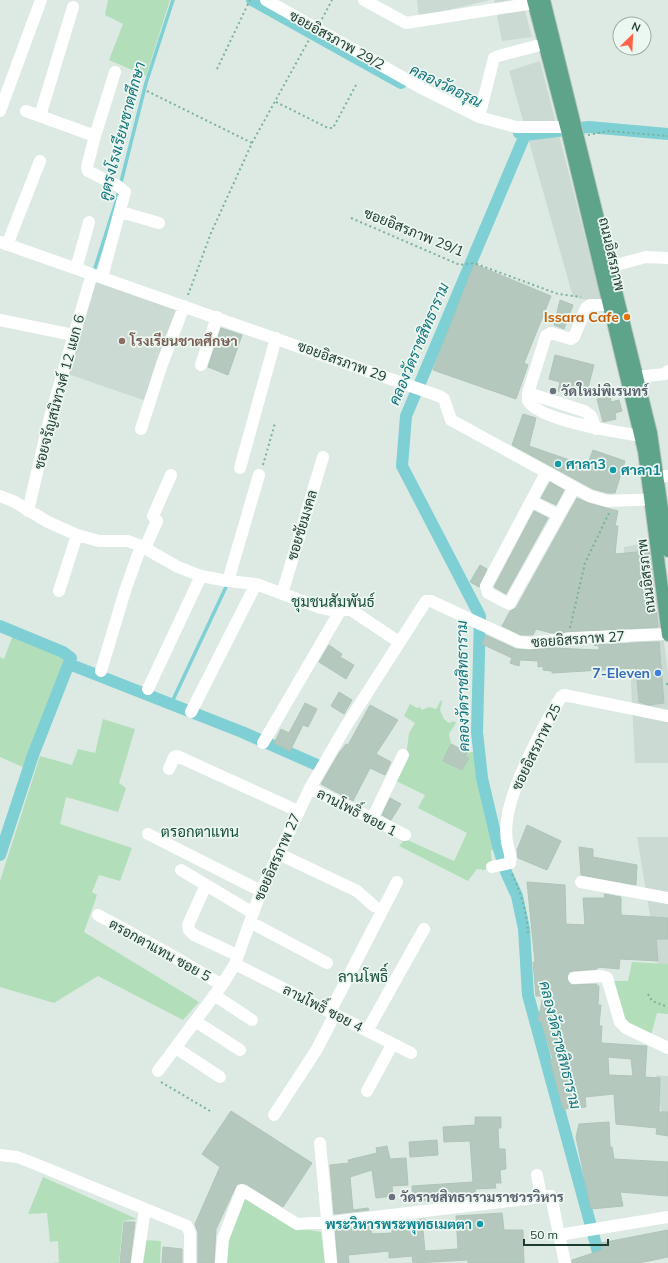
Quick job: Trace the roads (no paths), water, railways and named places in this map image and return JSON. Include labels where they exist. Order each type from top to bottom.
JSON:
[{"type":"main road","name":"ถนนอิสรภาพ","points":[[537,1],[544,44],[572,132],[605,268],[608,305],[656,499],[668,635]]},
{"type":"main road","points":[[537,1],[572,132]]},
{"type":"main road","points":[[605,268],[637,377],[663,476],[656,499],[668,551]]},
{"type":"street","points":[[0,109],[41,0]]},
{"type":"street","name":"ซอยอิสรภาพ 29/2","points":[[266,0],[425,90],[479,118],[516,127],[572,132]]},
{"type":"street","points":[[364,0],[406,23],[537,1]]},
{"type":"street","points":[[40,116],[73,7]]},
{"type":"street","points":[[479,118],[494,58],[544,44]]},
{"type":"street","points":[[26,111],[95,136],[115,72]]},
{"type":"street","name":"ซอยจรัญสนิทวงศ์ 12 แยก 6","points":[[28,511],[50,417],[73,335],[121,212],[125,192],[120,187],[88,171],[87,167],[95,136]]},
{"type":"street","points":[[4,243],[40,161]]},
{"type":"street","points":[[121,212],[160,224]]},
{"type":"street","points":[[76,269],[89,222]]},
{"type":"street","name":"ซอยอิสรภาพ 29","points":[[4,243],[406,384],[444,399],[451,420],[590,496],[607,501],[656,499]]},
{"type":"street","points":[[605,268],[646,258],[668,258]]},
{"type":"street","points":[[608,305],[590,305],[586,308],[574,337],[571,340],[551,333],[546,336],[528,393],[584,412],[591,416],[596,429],[641,436]]},
{"type":"street","points":[[141,429],[162,364],[184,306]]},
{"type":"street","points":[[201,366],[217,317]]},
{"type":"street","points":[[0,320],[73,335]]},
{"type":"street","points":[[240,468],[276,338]]},
{"type":"street","points":[[637,377],[665,374],[668,371]]},
{"type":"street","name":"ซอยชัยมงคล","points":[[282,594],[323,457]]},
{"type":"street","points":[[546,473],[532,502],[486,586],[488,593],[509,604],[574,488]]},
{"type":"street","points":[[101,671],[125,591],[143,547],[157,521],[153,516],[171,475]]},
{"type":"street","points":[[228,581],[259,475]]},
{"type":"street","points":[[0,496],[13,501],[28,511],[77,535],[100,541],[128,541],[201,576],[256,584],[321,608],[340,611],[351,610],[399,642]]},
{"type":"street","points":[[532,502],[558,515]]},
{"type":"street","points":[[59,591],[77,535]]},
{"type":"street","points":[[148,689],[201,576]]},
{"type":"street","points":[[191,712],[256,584]]},
{"type":"street","name":"ซอยอิสรภาพ 27","points":[[158,1072],[222,985],[236,959],[261,891],[277,853],[310,788],[346,726],[426,601],[431,601],[519,642],[534,643],[568,639],[668,635]]},
{"type":"street","points":[[263,743],[340,611]]},
{"type":"street","name":"ซอยอิสรภาพ 25","points":[[492,867],[509,862],[506,842],[509,808],[524,769],[561,697],[564,695],[668,716]]},
{"type":"street","points":[[372,819],[403,755]]},
{"type":"street","points":[[169,769],[174,757],[177,756],[298,811]]},
{"type":"street","name":"ลานโพธิ์ ซอย 1","points":[[310,788],[405,835]]},
{"type":"street","points":[[148,834],[261,891]]},
{"type":"street","points":[[277,853],[357,890],[374,906]]},
{"type":"street","points":[[181,870],[206,885],[251,918],[327,963]]},
{"type":"street","points":[[274,1114],[317,1049],[332,1013],[397,882]]},
{"type":"street","points":[[581,882],[668,898]]},
{"type":"street","name":"ลานโพธิ์ ซอย 4","points":[[206,885],[188,925],[189,930],[194,935],[332,1013],[392,1045],[411,1053]]},
{"type":"street","name":"ตรอกตาแทน ซอย 5","points":[[98,915],[222,985]]},
{"type":"street","points":[[367,1031],[424,929]]},
{"type":"street","points":[[574,978],[601,976],[607,978],[620,1022],[626,1028],[668,1048]]},
{"type":"street","points":[[214,994],[252,1020]]},
{"type":"street","points":[[195,1021],[240,1050]]},
{"type":"street","points":[[368,1091],[392,1045]]},
{"type":"street","points":[[176,1048],[220,1077]]},
{"type":"street","points":[[320,1143],[326,1223],[331,1263]]},
{"type":"street","points":[[0,1155],[22,1159],[187,1226],[189,1229],[190,1263]]},
{"type":"street","points":[[537,1175],[541,1197]]},
{"type":"street","points":[[221,1263],[223,1239],[242,1190],[297,1224],[326,1223],[551,1196],[565,1263]]},
{"type":"street","points":[[137,1263],[145,1209]]},
{"type":"street","points":[[559,1235],[668,1217]]},
{"type":"waterway","name":"คูตรงโรงเรียนชาตศึกษา","points":[[95,268],[116,202],[146,83],[173,0]]},
{"type":"waterway","name":"คลองวัดอรุณ","points":[[252,0],[401,83]]},
{"type":"waterway","name":"คลองวัดอรุณ","points":[[519,133],[525,135],[589,127],[668,134]]},
{"type":"waterway","name":"คลองวัดราชสิทธาราม","points":[[525,135],[406,416],[402,466],[480,616],[477,732],[482,778],[498,846],[506,872],[517,896],[524,929],[528,995],[601,1263]]},
{"type":"waterway","points":[[171,704],[226,587]]},
{"type":"waterway","points":[[0,626],[63,652],[71,658],[33,755],[0,855]]},
{"type":"waterway","points":[[69,664],[242,732],[317,765]]},
{"type":"place","name":"Issara Cafe","points":[[627,317]]},
{"type":"place","name":"โรงเรียนชาตศึกษา","points":[[122,341]]},
{"type":"place","name":"วัดใหม่พิเรนทร์","points":[[553,391]]},
{"type":"place","name":"ศาลา3","points":[[558,464]]},
{"type":"place","name":"ศาลา1","points":[[613,470]]},
{"type":"place","name":"7-Eleven","points":[[658,673]]},
{"type":"place","name":"วัดราชสิทธารามราชวรวิหาร","points":[[392,1197]]},
{"type":"place","name":"พระวิหารพระพุทธเมตตา","points":[[480,1224]]},
{"type":"district","name":"ชุมชนสัมพันธ์","points":[[333,602]]},
{"type":"district","name":"ตรอกตาแทน","points":[[200,832]]},
{"type":"district","name":"ลานโพธิ์","points":[[363,977]]}]
